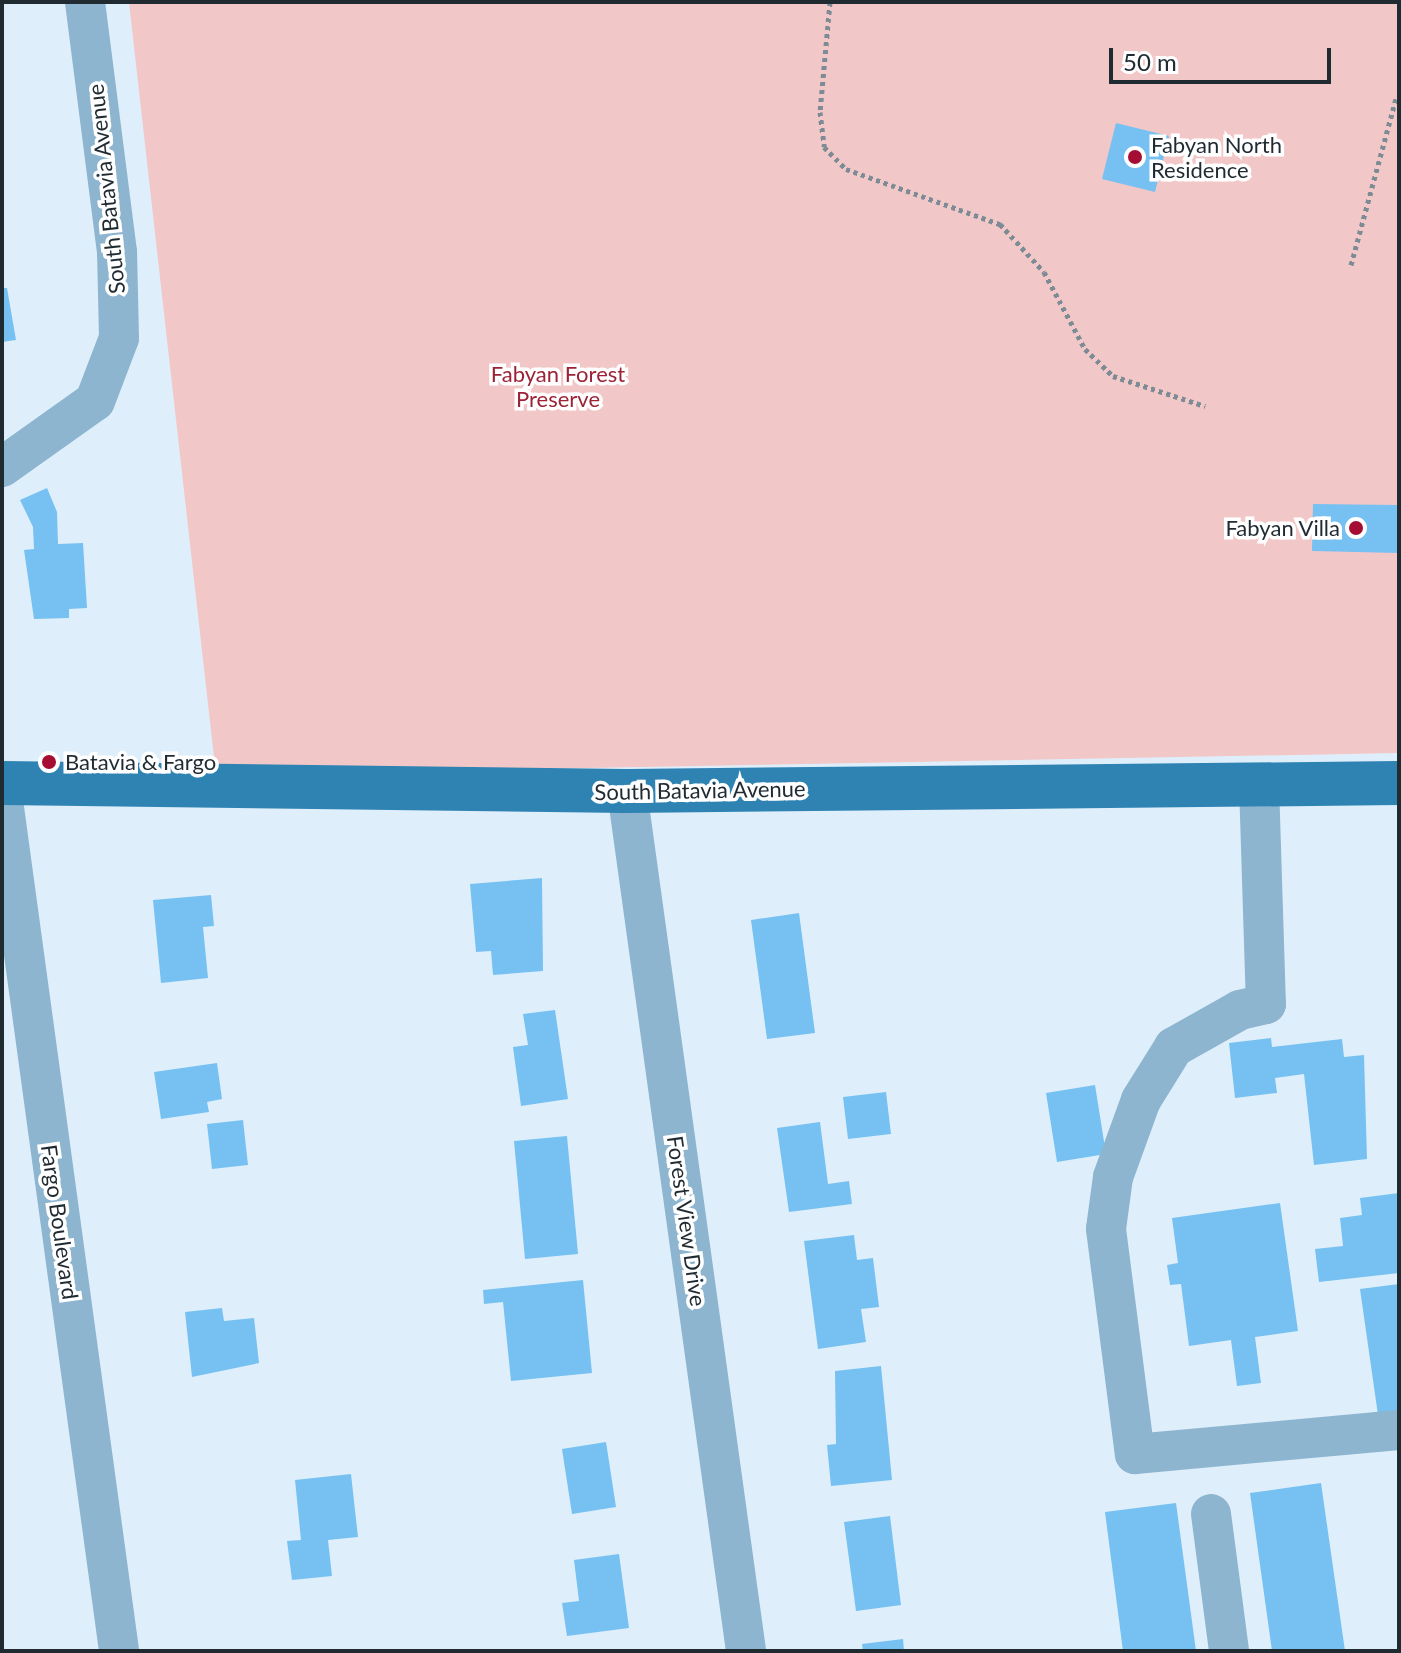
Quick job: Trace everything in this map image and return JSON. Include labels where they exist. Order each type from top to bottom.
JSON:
[{"type":"main road","name":"South Batavia Avenue","points":[[2,783],[627,791],[1399,783]]},
{"type":"street","name":"South Batavia Avenue","points":[[2,467],[95,401],[119,338],[117,252],[85,2]]},
{"type":"street","points":[[1259,784],[1266,1004],[1219,1020],[1174,1047],[1141,1100],[1113,1177],[1106,1229],[1135,1454],[1399,1430]]},
{"type":"street","name":"Forest View Drive","points":[[627,791],[746,1651]]},
{"type":"street","name":"Fargo Boulevard","points":[[2,793],[119,1651]]},
{"type":"street","points":[[1211,1514],[1229,1651]]},
{"type":"path","points":[[830,2],[820,112],[824,147],[846,169],[1000,224],[1044,272],[1085,349],[1113,376],[1205,406]]},
{"type":"path","points":[[1351,265],[1397,95]]},
{"type":"green space","name":"Fabyan Forest Preserve","points":[[129,2],[1399,2],[1399,753],[216,775]]},
{"type":"building","name":"Fabyan North Residence","points":[[1116,123],[1169,136],[1155,192],[1102,179]]},
{"type":"building","points":[[2,288],[7,288],[16,340],[2,342]]},
{"type":"building","points":[[47,488],[57,512],[58,544],[83,543],[87,608],[69,609],[69,618],[34,619],[24,550],[34,549],[33,527],[20,500]]},
{"type":"building","name":"Fabyan Villa","points":[[1313,504],[1399,505],[1399,553],[1312,551]]},
{"type":"building","points":[[542,878],[543,971],[493,975],[491,951],[476,952],[470,884]]},
{"type":"building","points":[[211,895],[214,926],[203,927],[208,978],[161,983],[153,900]]},
{"type":"building","points":[[799,913],[815,1033],[767,1039],[751,920]]},
{"type":"building","points":[[555,1010],[568,1099],[521,1106],[513,1047],[528,1045],[523,1014]]},
{"type":"building","points":[[1271,1038],[1272,1047],[1342,1039],[1344,1057],[1364,1055],[1367,1159],[1314,1165],[1304,1074],[1275,1078],[1277,1093],[1235,1098],[1229,1043]]},
{"type":"building","points":[[217,1063],[222,1099],[207,1102],[209,1112],[161,1119],[154,1072]]},
{"type":"building","points":[[1095,1085],[1106,1154],[1057,1162],[1046,1093]]},
{"type":"building","points":[[886,1092],[891,1134],[848,1139],[843,1097]]},
{"type":"building","points":[[243,1120],[248,1165],[212,1169],[207,1124]]},
{"type":"building","points":[[820,1122],[828,1184],[849,1181],[852,1204],[789,1212],[777,1128]]},
{"type":"building","points":[[567,1136],[578,1254],[525,1259],[514,1141]]},
{"type":"building","points":[[1399,1193],[1399,1273],[1319,1282],[1315,1249],[1343,1246],[1340,1218],[1362,1215],[1360,1198]]},
{"type":"building","points":[[1280,1203],[1298,1331],[1255,1337],[1261,1383],[1237,1386],[1231,1340],[1189,1346],[1181,1284],[1170,1285],[1167,1265],[1178,1263],[1172,1218]]},
{"type":"building","points":[[854,1235],[857,1260],[873,1258],[879,1307],[861,1309],[866,1342],[818,1349],[804,1241]]},
{"type":"building","points":[[583,1280],[592,1373],[511,1381],[503,1302],[484,1304],[483,1290]]},
{"type":"building","points":[[1399,1284],[1399,1411],[1378,1415],[1360,1289]]},
{"type":"building","points":[[222,1308],[224,1321],[254,1318],[259,1363],[192,1377],[185,1312]]},
{"type":"building","points":[[881,1366],[892,1480],[831,1486],[827,1445],[836,1444],[835,1371]]},
{"type":"building","points":[[606,1442],[616,1507],[572,1514],[562,1449]]},
{"type":"building","points":[[351,1474],[358,1537],[328,1540],[332,1576],[292,1580],[287,1541],[301,1540],[295,1480]]},
{"type":"building","points":[[1321,1483],[1345,1651],[1272,1651],[1250,1493]]},
{"type":"building","points":[[1176,1503],[1196,1651],[1123,1651],[1105,1512]]},
{"type":"building","points":[[890,1516],[901,1605],[856,1611],[844,1522]]},
{"type":"building","points":[[619,1554],[629,1628],[567,1636],[562,1603],[579,1601],[574,1560]]},
{"type":"building","points":[[903,1639],[904,1651],[863,1651],[862,1644]]},
{"type":"place","name":"Fabyan North Residence","points":[[1135,157]]},
{"type":"place","name":"Fabyan Villa","points":[[1356,528]]},
{"type":"place","name":"Batavia & Fargo","points":[[49,762]]}]
